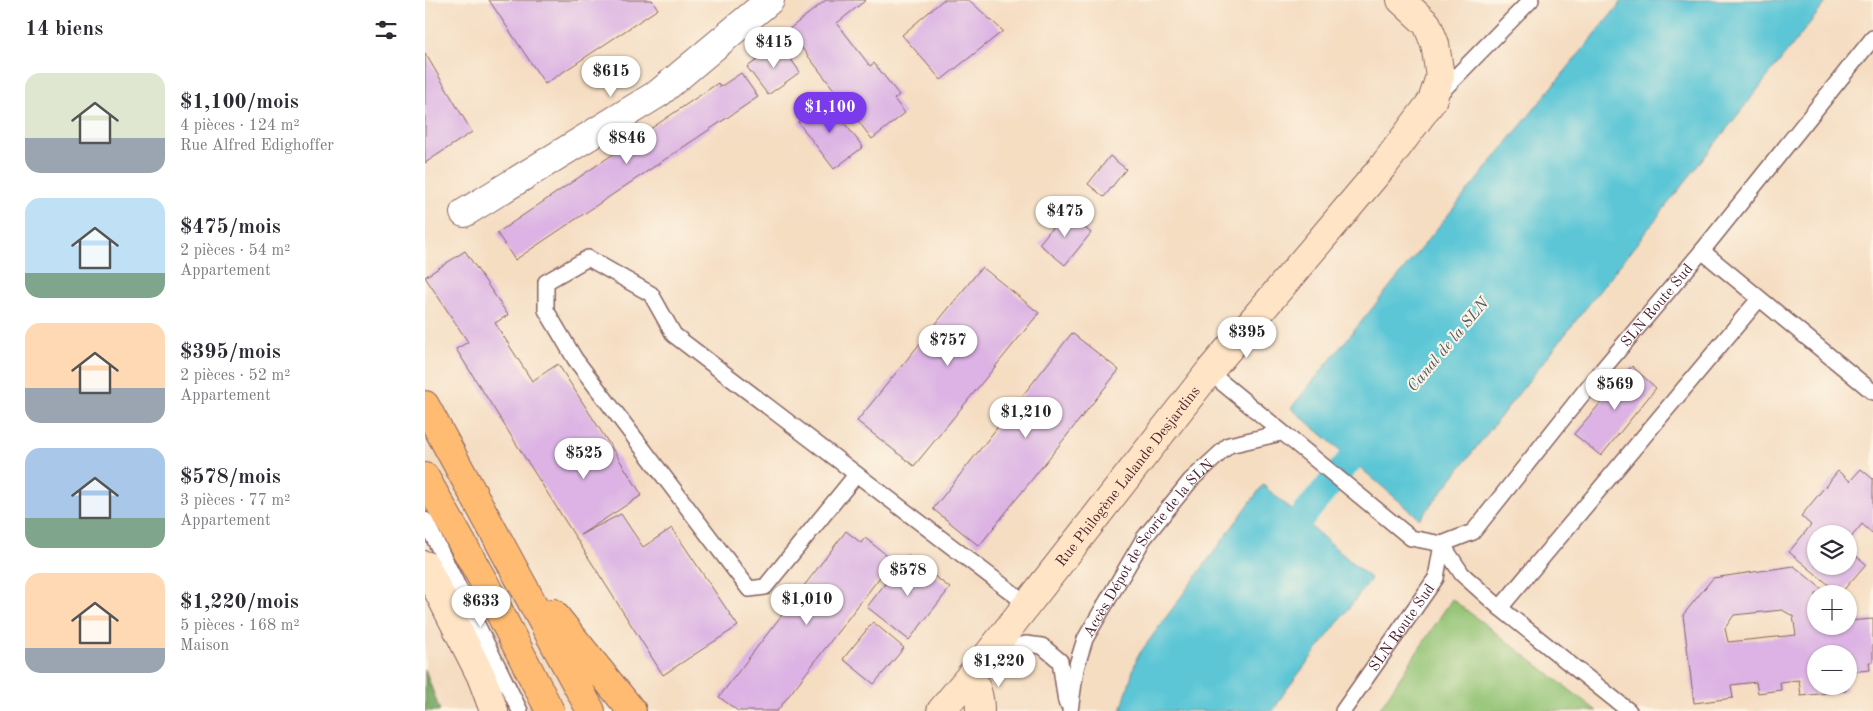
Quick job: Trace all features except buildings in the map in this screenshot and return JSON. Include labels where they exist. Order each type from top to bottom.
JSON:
[{"type":"highway","points":[[425,405],[591,711]]},
{"type":"highway","points":[[425,477],[484,582],[550,711]]},
{"type":"highway","points":[[504,548],[565,629],[632,711]]},
{"type":"street","points":[[464,213],[659,93],[770,0]]},
{"type":"street","name":"Rue Philogène Lalande Desjardins","points":[[941,711],[990,652],[1209,372],[1384,165],[1432,101],[1440,76],[1435,44],[1427,24],[1401,0]]},
{"type":"street","points":[[425,565],[481,676],[494,711]]},
{"type":"street","points":[[970,676],[977,689],[980,711]]},
{"type":"lane","points":[[1432,101],[1531,0]]},
{"type":"lane","name":"SLN Route Sud","points":[[1343,711],[1436,578],[1442,544],[1473,532],[1592,382],[1702,251],[1873,38]]},
{"type":"lane","points":[[1702,251],[1873,392]]},
{"type":"lane","points":[[857,475],[765,587],[749,589],[575,359],[546,310],[546,282],[587,258],[651,294],[674,335],[1027,604]]},
{"type":"lane","points":[[1500,608],[1759,299]]},
{"type":"lane","points":[[1209,372],[1411,538],[1442,544],[1461,574],[1500,608],[1629,711]]},
{"type":"lane","name":"Accès Dépot de Scorie de la SLN","points":[[1069,711],[1077,668],[1085,639],[1144,538],[1191,480],[1229,445],[1281,433]]},
{"type":"lane","points":[[425,520],[520,711]]},
{"type":"lane","name":"Accès Dépot de Scorie de la SLN","points":[[990,652],[1026,644],[1042,646],[1061,661],[1069,711]]},
{"type":"green space","points":[[1452,599],[1597,711],[1378,711]]},
{"type":"green space","points":[[425,669],[440,711],[425,711]]},
{"type":"water","points":[[1623,0],[1828,0],[1420,519],[1291,408]]},
{"type":"water","points":[[1263,485],[1371,579],[1284,693],[1273,711],[1121,711],[1137,657]]},
{"type":"waterway","name":"Canal de la SLN","points":[[1279,545],[1374,431]]}]
